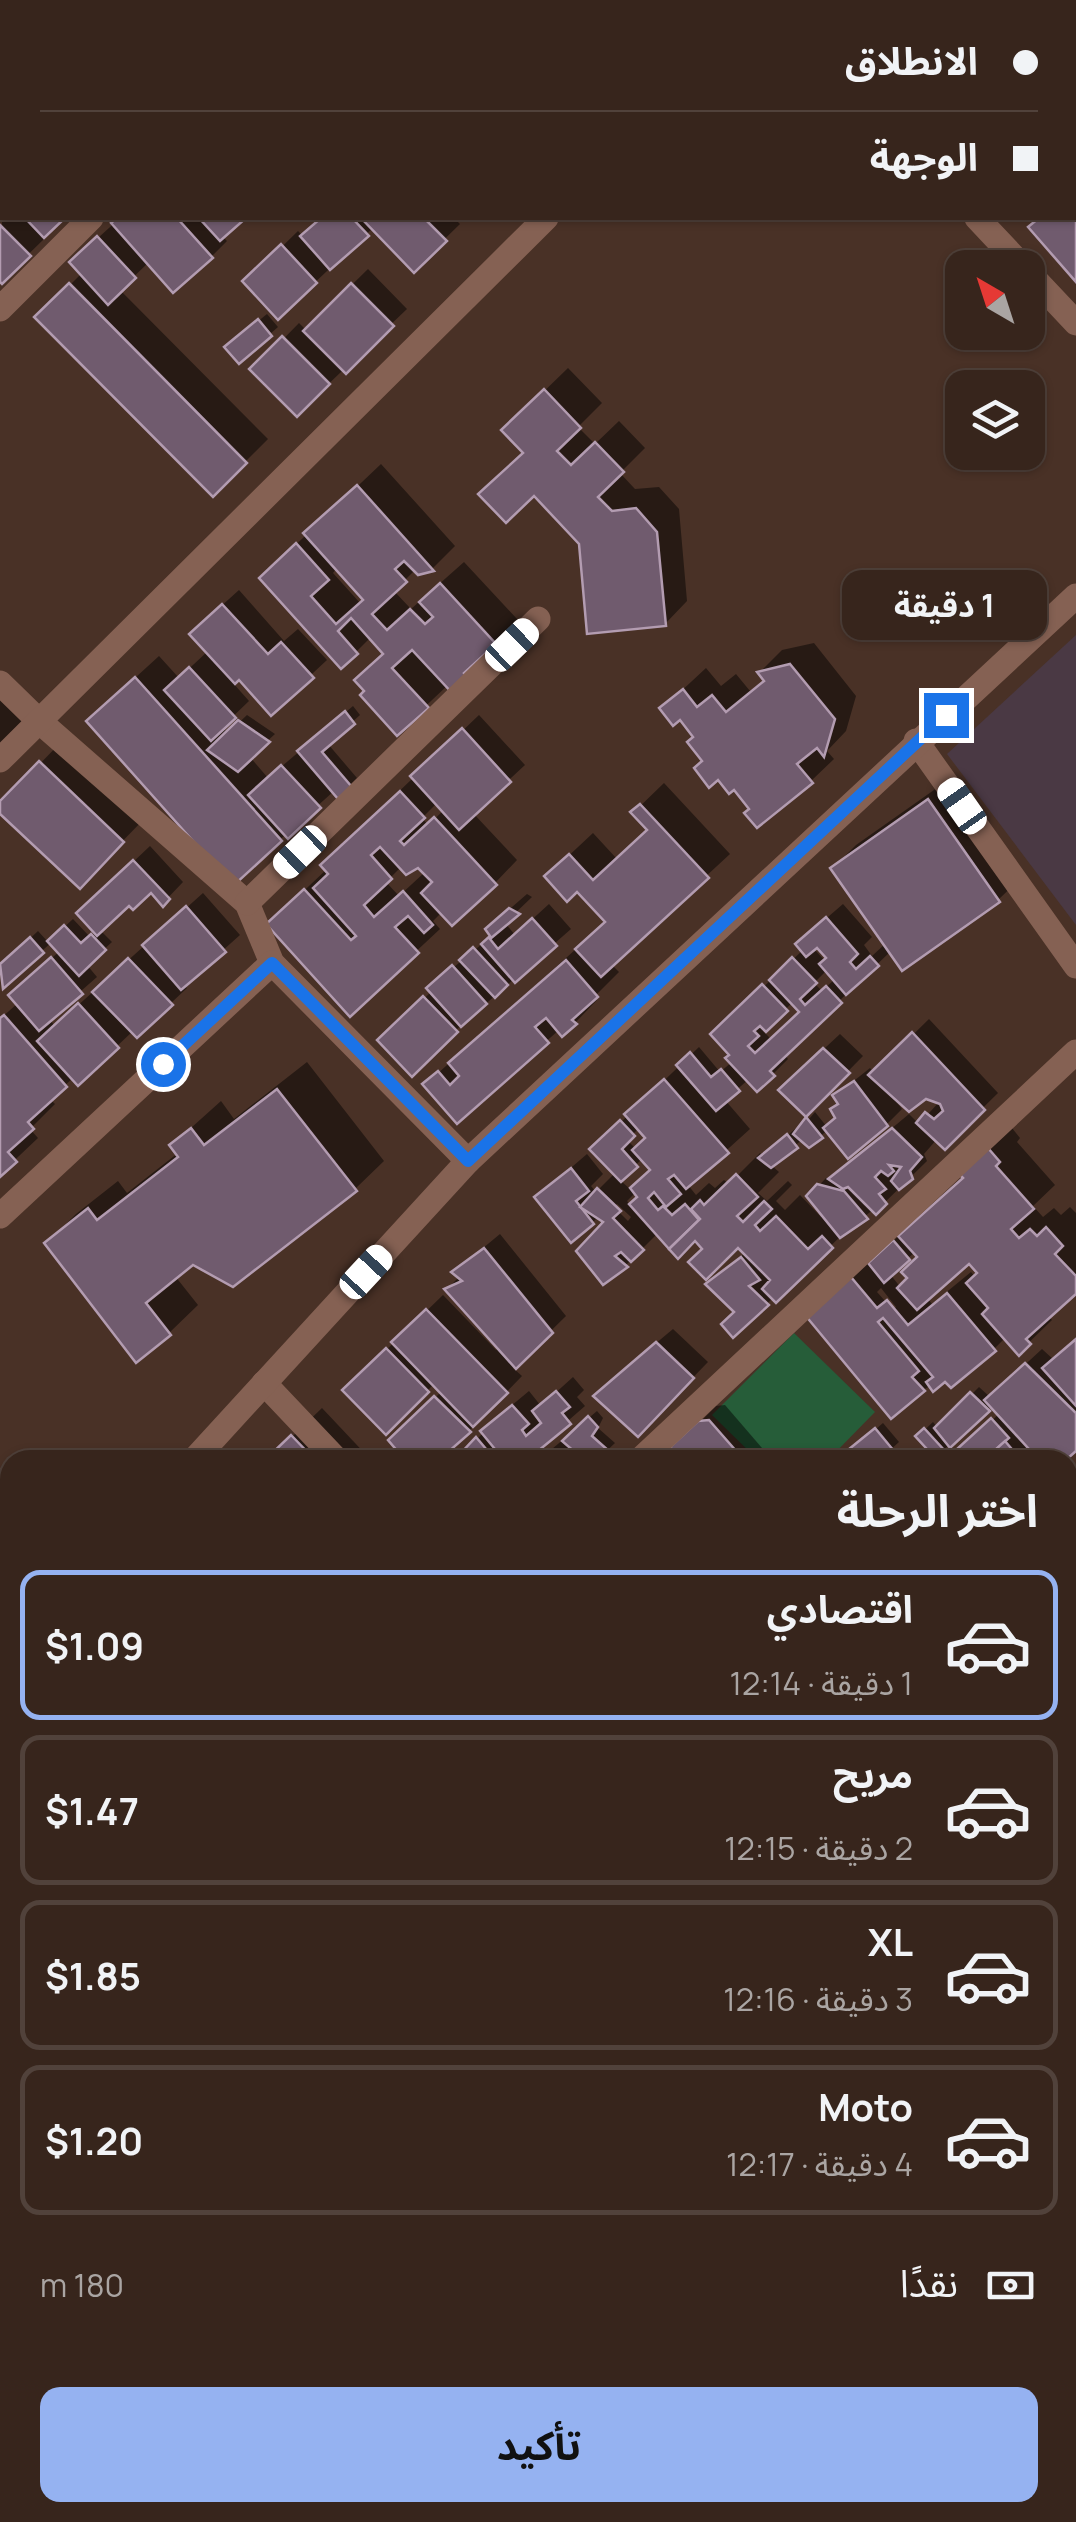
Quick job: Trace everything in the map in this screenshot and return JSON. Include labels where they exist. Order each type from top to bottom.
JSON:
[{"type":"street","points":[[0,309],[89,220]]},
{"type":"street","points":[[0,760],[544,220]]},
{"type":"street","points":[[989,222],[1011,250]]},
{"type":"street","points":[[1045,290],[1076,322]]},
{"type":"street","points":[[203,1450],[468,1161],[1076,596]]},
{"type":"street","points":[[247,903],[538,620]]},
{"type":"street","points":[[0,684],[38,722],[247,903],[272,963],[468,1161]]},
{"type":"street","points":[[916,741],[1076,966]]},
{"type":"street","points":[[0,1216],[272,963]]},
{"type":"street","points":[[651,1450],[1076,1052]]},
{"type":"street","points":[[264,1384],[327,1450]]},
{"type":"shaded area","points":[[1076,635],[1076,925],[947,754]]},
{"type":"green space","points":[[794,1333],[875,1412],[838,1450],[748,1450],[712,1415]]},
{"type":"building","points":[[27,220],[63,220],[44,238]]},
{"type":"building","points":[[179,220],[213,258],[173,293],[111,223]]},
{"type":"building","points":[[201,220],[244,220],[220,241]]},
{"type":"building","points":[[319,220],[354,220],[369,236],[330,270],[300,236]]},
{"type":"building","points":[[363,220],[426,220],[447,241],[414,273]]},
{"type":"building","points":[[1037,220],[1076,220],[1076,282],[1028,227]]},
{"type":"building","points":[[0,225],[31,256],[2,284],[0,282]]},
{"type":"building","points":[[97,236],[136,278],[108,305],[69,262]]},
{"type":"building","points":[[281,244],[317,283],[278,320],[242,281]]},
{"type":"building","points":[[69,283],[247,463],[213,497],[34,317]]},
{"type":"building","points":[[351,283],[394,326],[346,374],[303,331]]},
{"type":"building","points":[[258,319],[272,336],[239,364],[224,347]]},
{"type":"building","points":[[282,336],[330,384],[297,417],[249,369]]},
{"type":"building","points":[[544,389],[581,428],[557,451],[571,465],[595,442],[624,472],[598,497],[612,511],[636,508],[657,532],[666,626],[587,634],[579,544],[534,496],[506,523],[478,494],[523,453],[501,430]]},
{"type":"building","points":[[357,485],[434,571],[418,575],[404,561],[395,569],[407,582],[372,614],[387,630],[410,609],[425,624],[433,617],[419,602],[440,583],[496,644],[464,673],[470,680],[454,695],[412,650],[392,668],[429,708],[397,736],[360,695],[364,691],[354,680],[383,654],[351,618],[338,631],[358,654],[341,669],[259,578],[296,543],[329,580],[311,596],[336,624],[363,600],[303,533]]},
{"type":"building","points":[[222,604],[268,654],[281,642],[314,678],[271,716],[189,634]]},
{"type":"building","points":[[790,664],[835,719],[824,757],[817,748],[797,764],[813,783],[757,828],[744,813],[749,809],[734,790],[729,794],[718,780],[709,788],[694,768],[702,761],[687,742],[693,737],[680,720],[673,726],[659,708],[683,689],[697,707],[712,695],[726,712],[764,681],[757,672]]},
{"type":"building","points":[[189,667],[236,718],[211,741],[164,690]]},
{"type":"building","points":[[135,677],[282,841],[233,886],[86,721]]},
{"type":"building","points":[[345,711],[355,724],[322,752],[352,787],[338,799],[297,751]]},
{"type":"building","points":[[238,720],[270,742],[238,772],[207,750]]},
{"type":"building","points":[[462,728],[511,782],[459,830],[410,776]]},
{"type":"building","points":[[39,761],[124,842],[80,889],[0,814],[0,801]]},
{"type":"building","points":[[281,765],[321,808],[288,839],[248,795]]},
{"type":"building","points":[[400,791],[425,818],[400,841],[404,845],[434,817],[497,885],[452,926],[421,893],[432,882],[418,868],[406,875],[380,847],[371,855],[392,879],[364,905],[374,917],[403,891],[433,925],[424,933],[408,916],[395,927],[419,953],[350,1017],[266,924],[304,889],[351,940],[356,936],[313,888],[328,874],[320,865]]},
{"type":"building","points":[[928,799],[1000,902],[902,971],[830,868]]},
{"type":"building","points":[[640,804],[709,878],[601,977],[575,949],[605,922],[577,892],[567,902],[544,876],[569,854],[593,880],[647,830],[630,812]]},
{"type":"building","points":[[133,860],[170,899],[163,907],[151,893],[133,910],[129,906],[97,936],[76,913]]},
{"type":"building","points":[[186,906],[226,952],[181,990],[142,945]]},
{"type":"building","points":[[509,908],[520,914],[490,939],[498,949],[532,918],[557,946],[515,983],[481,944],[490,936],[485,929]]},
{"type":"building","points":[[826,917],[858,954],[850,962],[856,969],[870,956],[879,966],[846,995],[819,964],[826,958],[817,948],[806,957],[795,944]]},
{"type":"building","points":[[64,925],[81,943],[91,934],[106,950],[79,976],[47,941]]},
{"type":"building","points":[[30,937],[44,953],[3,989],[0,964]]},
{"type":"building","points":[[473,947],[508,985],[495,998],[459,960]]},
{"type":"building","points":[[51,957],[83,994],[39,1031],[8,995]]},
{"type":"building","points":[[792,957],[817,983],[800,999],[805,1005],[826,986],[842,1003],[770,1071],[775,1076],[757,1092],[725,1058],[729,1055],[710,1034],[762,984],[788,1011],[766,1032],[760,1026],[754,1031],[759,1036],[748,1046],[755,1053],[799,1012],[769,980]]},
{"type":"building","points":[[128,958],[173,1005],[137,1038],[92,992]]},
{"type":"building","points":[[566,960],[598,997],[572,1020],[577,1024],[562,1037],[546,1018],[535,1027],[549,1043],[457,1124],[422,1084],[438,1071],[450,1085],[459,1076],[448,1063]]},
{"type":"building","points":[[452,965],[487,1004],[461,1027],[426,988]]},
{"type":"building","points":[[423,996],[458,1032],[412,1077],[377,1040]]},
{"type":"building","points":[[78,1003],[119,1048],[78,1086],[37,1041]]},
{"type":"building","points":[[4,1015],[67,1087],[28,1122],[34,1129],[8,1152],[17,1162],[0,1177],[0,1018]]},
{"type":"building","points":[[912,1032],[985,1110],[945,1150],[916,1123],[925,1112],[934,1119],[943,1111],[940,1104],[926,1099],[909,1112],[868,1075]]},
{"type":"building","points":[[823,1048],[850,1073],[806,1117],[778,1090]]},
{"type":"building","points":[[690,1052],[711,1077],[721,1069],[740,1091],[716,1111],[676,1065]]},
{"type":"building","points":[[664,1079],[729,1153],[686,1189],[674,1175],[668,1179],[681,1194],[666,1207],[654,1192],[648,1198],[658,1210],[663,1206],[672,1215],[685,1204],[699,1220],[669,1249],[629,1204],[637,1197],[630,1188],[650,1170],[632,1150],[645,1138],[624,1114]]},
{"type":"building","points":[[854,1081],[888,1126],[848,1159],[823,1128],[835,1118],[830,1109],[838,1104],[832,1095]]},
{"type":"building","points":[[277,1089],[357,1191],[233,1287],[193,1265],[146,1303],[171,1335],[136,1363],[44,1243],[88,1208],[97,1220],[178,1157],[169,1145],[191,1128],[204,1145]]},
{"type":"building","points":[[806,1117],[823,1138],[809,1148],[793,1134]]},
{"type":"building","points":[[620,1120],[635,1136],[622,1149],[638,1167],[621,1182],[589,1149]]},
{"type":"building","points":[[892,1128],[922,1157],[910,1171],[913,1179],[899,1190],[891,1181],[901,1167],[889,1165],[894,1171],[888,1176],[881,1171],[875,1177],[886,1189],[879,1194],[887,1204],[876,1215],[848,1187],[843,1189],[828,1179]]},
{"type":"building","points":[[787,1134],[798,1148],[771,1168],[758,1158]]},
{"type":"building","points":[[988,1148],[1000,1162],[996,1166],[1034,1209],[1011,1229],[1019,1238],[1030,1229],[1037,1236],[1046,1227],[1063,1246],[1055,1254],[1076,1276],[1076,1294],[1026,1339],[1031,1344],[1019,1356],[982,1314],[988,1308],[966,1283],[977,1273],[969,1264],[917,1310],[897,1288],[907,1278],[901,1272],[917,1257],[898,1236],[963,1178],[959,1174]]},
{"type":"building","points":[[571,1168],[589,1191],[576,1201],[594,1224],[571,1243],[534,1197]]},
{"type":"building","points":[[736,1174],[758,1197],[737,1216],[743,1222],[764,1201],[772,1209],[755,1225],[760,1231],[776,1216],[808,1249],[822,1236],[833,1248],[776,1303],[762,1289],[770,1280],[738,1248],[706,1280],[688,1262],[702,1249],[695,1241],[678,1259],[669,1249],[700,1219],[691,1209],[700,1200],[704,1205]]},
{"type":"building","points":[[817,1184],[844,1191],[868,1219],[840,1238],[806,1196]]},
{"type":"building","points":[[597,1188],[621,1211],[613,1218],[644,1250],[631,1262],[621,1252],[615,1256],[628,1267],[603,1285],[576,1251],[603,1222],[580,1207]]},
{"type":"building","points":[[893,1240],[910,1260],[884,1283],[868,1263]]},
{"type":"building","points":[[484,1248],[553,1333],[516,1369],[444,1289],[462,1281],[451,1272]]},
{"type":"building","points":[[741,1257],[760,1280],[749,1286],[769,1305],[733,1338],[721,1324],[734,1312],[705,1284]]},
{"type":"building","points":[[851,1277],[877,1308],[887,1300],[908,1325],[947,1293],[996,1351],[951,1388],[945,1382],[933,1392],[926,1382],[933,1377],[883,1318],[878,1322],[919,1371],[912,1377],[925,1391],[891,1419],[805,1315]]},
{"type":"building","points":[[426,1309],[508,1393],[473,1427],[391,1342]]},
{"type":"building","points":[[1076,1339],[1076,1406],[1042,1368]]},
{"type":"building","points":[[656,1342],[694,1378],[638,1437],[593,1396]]},
{"type":"building","points":[[386,1348],[429,1392],[386,1435],[342,1390]]},
{"type":"building","points":[[1025,1363],[1076,1413],[1076,1450],[1030,1450],[984,1400]]},
{"type":"building","points":[[556,1391],[570,1407],[562,1413],[571,1424],[539,1450],[496,1450],[480,1431],[512,1405],[529,1424],[522,1430],[526,1436],[541,1423],[532,1411]]},
{"type":"building","points":[[970,1392],[990,1411],[950,1448],[934,1428]]},
{"type":"building","points":[[434,1396],[471,1432],[450,1450],[396,1450],[388,1440]]},
{"type":"building","points":[[588,1416],[598,1427],[592,1436],[608,1450],[572,1450],[562,1441]]},
{"type":"building","points":[[991,1418],[1009,1438],[995,1450],[956,1450]]},
{"type":"building","points":[[709,1420],[735,1450],[673,1450],[670,1447],[698,1421]]},
{"type":"building","points":[[875,1428],[893,1450],[848,1450]]},
{"type":"building","points":[[924,1428],[944,1450],[928,1450],[915,1436]]},
{"type":"building","points":[[291,1435],[305,1450],[275,1450]]},
{"type":"building","points":[[476,1437],[487,1450],[464,1450]]},
{"type":"building","points":[[1005,1441],[1013,1450],[995,1450]]},
{"type":"route","points":[[163,1064],[272,963],[468,1161],[946,715]]}]
